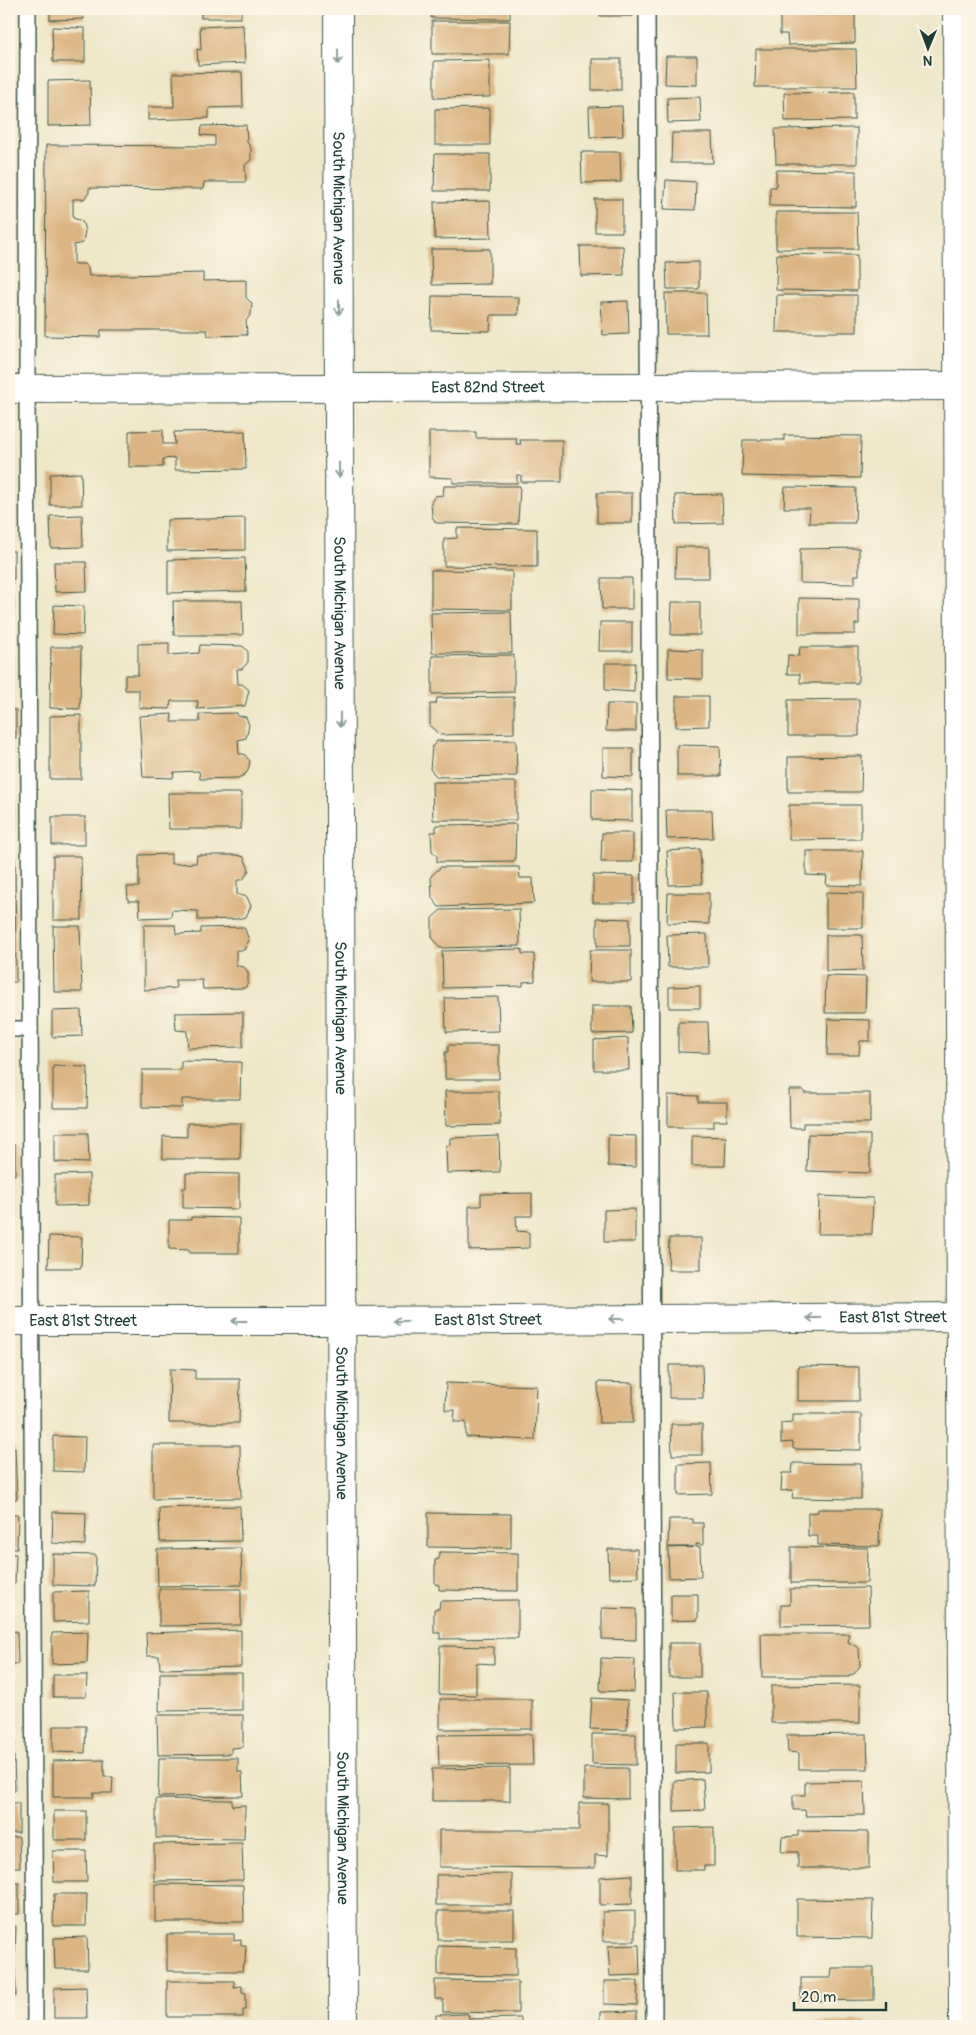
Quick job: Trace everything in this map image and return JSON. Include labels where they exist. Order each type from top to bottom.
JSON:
[{"type":"street","name":"South Michigan Avenue","points":[[338,9],[343,2026]]},
{"type":"street","points":[[957,9],[962,386],[963,2026]]},
{"type":"street","name":"East 82nd Street","points":[[18,389],[962,386]]},
{"type":"street","name":"East 81st Street","points":[[20,1321],[964,1317]]},
{"type":"lane","points":[[28,9],[18,389],[30,1029],[20,1321],[35,2026]]},
{"type":"lane","points":[[647,9],[654,2026]]},
{"type":"lane","points":[[9,1029],[30,1029]]},
{"type":"building","points":[[50,9],[83,9],[84,19],[50,20]]},
{"type":"building","points":[[201,9],[241,9],[241,18],[201,18]]},
{"type":"building","points":[[431,9],[510,9],[510,19],[431,18]]},
{"type":"building","points":[[600,9],[633,9],[633,16],[600,16]]},
{"type":"building","points":[[788,9],[855,9],[855,43],[788,45],[787,34],[780,34],[780,15],[788,15]]},
{"type":"building","points":[[432,21],[510,21],[509,54],[432,54]]},
{"type":"building","points":[[243,25],[245,63],[198,65],[197,49],[201,50],[200,27]]},
{"type":"building","points":[[52,27],[85,28],[85,62],[53,62]]},
{"type":"building","points":[[756,49],[856,49],[857,87],[755,87]]},
{"type":"building","points":[[666,56],[697,56],[697,85],[665,84]]},
{"type":"building","points":[[9,57],[11,57],[12,121],[9,121]]},
{"type":"building","points":[[592,59],[621,59],[621,90],[592,90]]},
{"type":"building","points":[[490,60],[490,97],[434,98],[434,61]]},
{"type":"building","points":[[242,72],[243,107],[209,108],[209,118],[148,120],[148,107],[174,107],[173,73]]},
{"type":"building","points":[[90,80],[91,125],[48,126],[48,81]]},
{"type":"building","points":[[854,92],[854,120],[785,121],[784,93]]},
{"type":"building","points":[[700,97],[701,122],[668,123],[667,98]]},
{"type":"building","points":[[622,106],[623,136],[590,137],[589,107]]},
{"type":"building","points":[[490,108],[490,145],[435,145],[435,109]]},
{"type":"building","points":[[246,125],[247,142],[251,148],[251,160],[245,165],[246,182],[204,182],[203,189],[89,188],[89,193],[84,199],[73,199],[73,218],[82,221],[85,230],[83,243],[74,245],[74,264],[84,264],[88,268],[89,276],[203,273],[203,281],[246,280],[246,298],[252,303],[251,314],[246,321],[247,335],[208,336],[207,330],[101,330],[100,337],[45,336],[46,145],[215,146],[215,136],[201,135],[202,126]]},
{"type":"building","points":[[857,128],[857,164],[776,164],[775,129]]},
{"type":"building","points":[[672,133],[712,133],[713,163],[671,163]]},
{"type":"building","points":[[9,139],[11,139],[12,170],[9,170]]},
{"type":"building","points":[[581,152],[620,152],[621,182],[582,183]]},
{"type":"building","points":[[435,154],[490,154],[490,191],[434,191]]},
{"type":"building","points":[[776,170],[856,171],[856,207],[770,206],[770,187],[776,187]]},
{"type":"building","points":[[666,180],[696,182],[695,210],[664,209]]},
{"type":"building","points":[[595,199],[622,199],[622,232],[595,232]]},
{"type":"building","points":[[490,201],[491,238],[435,239],[434,202]]},
{"type":"building","points":[[776,212],[857,212],[858,249],[776,249]]},
{"type":"building","points":[[580,246],[623,246],[624,275],[581,276]]},
{"type":"building","points":[[431,249],[490,249],[490,284],[432,285]]},
{"type":"building","points":[[777,254],[857,255],[857,291],[776,290]]},
{"type":"building","points":[[699,262],[699,289],[667,289],[666,263]]},
{"type":"building","points":[[665,293],[706,293],[707,334],[666,334]]},
{"type":"building","points":[[777,295],[857,295],[857,332],[776,332]]},
{"type":"building","points":[[432,296],[519,297],[518,315],[491,315],[490,331],[431,330]]},
{"type":"building","points":[[628,301],[629,334],[603,335],[601,302]]},
{"type":"building","points":[[163,430],[163,444],[175,444],[174,432],[245,431],[246,469],[175,470],[175,458],[163,459],[163,467],[129,467],[129,431]]},
{"type":"building","points":[[429,432],[476,432],[476,438],[517,438],[516,444],[521,444],[520,440],[562,440],[562,482],[521,482],[521,475],[517,475],[517,483],[453,483],[453,478],[429,477]]},
{"type":"building","points":[[784,435],[861,436],[860,478],[742,476],[743,440],[784,440]]},
{"type":"building","points":[[81,473],[82,505],[50,505],[50,474]]},
{"type":"building","points":[[444,486],[520,486],[518,524],[436,523],[432,516],[431,502],[435,496],[443,495]]},
{"type":"building","points":[[785,487],[856,488],[855,523],[809,523],[810,508],[784,508]]},
{"type":"building","points":[[597,493],[632,493],[632,523],[597,523]]},
{"type":"building","points":[[722,494],[723,523],[676,524],[675,495]]},
{"type":"building","points":[[9,498],[14,498],[13,528],[9,528]]},
{"type":"building","points":[[82,515],[83,547],[51,548],[50,516]]},
{"type":"building","points":[[245,518],[245,550],[167,551],[167,520]]},
{"type":"building","points":[[457,528],[537,529],[537,567],[444,566],[444,539],[457,538]]},
{"type":"building","points":[[676,547],[709,547],[709,578],[675,578]]},
{"type":"building","points":[[859,548],[859,575],[855,575],[855,584],[800,583],[800,549]]},
{"type":"building","points":[[9,551],[14,551],[14,579],[9,579]]},
{"type":"building","points":[[245,558],[246,591],[168,593],[168,560]]},
{"type":"building","points":[[54,562],[86,562],[87,591],[55,592]]},
{"type":"building","points":[[431,570],[512,571],[512,610],[431,609]]},
{"type":"building","points":[[601,578],[632,578],[632,609],[602,609]]},
{"type":"building","points":[[799,598],[859,599],[859,624],[855,624],[855,634],[799,634]]},
{"type":"building","points":[[9,599],[14,599],[13,631],[9,631]]},
{"type":"building","points":[[173,601],[242,601],[243,635],[174,635]]},
{"type":"building","points":[[672,602],[700,602],[700,635],[671,635]]},
{"type":"building","points":[[54,605],[84,606],[83,635],[53,634]]},
{"type":"building","points":[[511,612],[512,653],[432,653],[431,613]]},
{"type":"building","points":[[600,622],[632,622],[632,651],[599,651]]},
{"type":"building","points":[[169,643],[169,655],[199,653],[200,645],[242,646],[245,648],[248,652],[248,662],[242,669],[237,669],[238,684],[242,684],[249,690],[245,706],[197,709],[198,701],[171,701],[170,709],[139,708],[139,690],[125,690],[125,675],[138,675],[138,644]]},
{"type":"building","points":[[51,647],[81,647],[80,709],[50,708]]},
{"type":"building","points":[[800,647],[858,647],[858,683],[800,683],[800,674],[787,674],[788,655],[799,656]]},
{"type":"building","points":[[668,649],[703,650],[703,679],[668,678]]},
{"type":"building","points":[[514,655],[514,692],[432,694],[432,656]]},
{"type":"building","points":[[605,663],[635,663],[634,692],[605,690]]},
{"type":"building","points":[[676,696],[709,696],[709,726],[676,727]]},
{"type":"building","points":[[514,697],[514,733],[440,735],[430,726],[430,704],[436,704],[437,698]]},
{"type":"building","points":[[859,699],[859,736],[788,736],[788,700]]},
{"type":"building","points":[[607,704],[636,704],[636,731],[606,731]]},
{"type":"building","points":[[9,710],[16,710],[16,738],[9,738]]},
{"type":"building","points":[[237,713],[237,716],[246,717],[249,725],[246,738],[238,740],[239,754],[244,754],[250,761],[248,771],[244,775],[238,778],[200,779],[199,771],[174,772],[173,778],[143,777],[139,716],[172,714],[171,722],[200,722],[199,714]]},
{"type":"building","points":[[81,715],[81,779],[50,779],[50,716]]},
{"type":"building","points":[[516,740],[517,776],[437,777],[430,769],[432,747],[437,741]]},
{"type":"building","points":[[677,745],[720,746],[721,776],[677,776]]},
{"type":"building","points":[[9,747],[12,747],[13,777],[9,777]]},
{"type":"building","points":[[603,748],[633,748],[633,777],[603,776]]},
{"type":"building","points":[[862,756],[861,792],[788,792],[788,757]]},
{"type":"building","points":[[432,782],[516,782],[516,820],[433,820]]},
{"type":"building","points":[[592,789],[632,790],[632,821],[592,820]]},
{"type":"building","points":[[168,793],[241,793],[241,829],[169,829]]},
{"type":"building","points":[[9,804],[14,804],[14,833],[9,833]]},
{"type":"building","points":[[789,805],[861,805],[861,839],[789,840]]},
{"type":"building","points":[[666,810],[712,810],[713,838],[667,839]]},
{"type":"building","points":[[52,817],[85,817],[85,845],[52,845]]},
{"type":"building","points":[[516,824],[515,861],[437,862],[437,856],[432,851],[431,832],[436,832],[436,825]]},
{"type":"building","points":[[602,833],[633,833],[633,862],[601,862]]},
{"type":"building","points":[[700,849],[702,884],[669,885],[667,851]]},
{"type":"building","points":[[806,851],[863,851],[862,886],[826,885],[827,876],[806,875]]},
{"type":"building","points":[[171,854],[171,864],[196,863],[197,855],[237,855],[244,857],[249,870],[243,880],[237,880],[237,894],[247,897],[251,906],[246,917],[198,920],[198,911],[172,910],[171,917],[140,918],[139,901],[128,901],[127,887],[139,887],[139,855]]},
{"type":"building","points":[[53,856],[81,856],[82,920],[53,920]]},
{"type":"building","points":[[15,859],[16,982],[9,982],[9,860]]},
{"type":"building","points":[[441,867],[519,867],[520,878],[533,878],[534,903],[439,907],[432,898],[431,876]]},
{"type":"building","points":[[593,875],[634,876],[634,903],[593,903]]},
{"type":"building","points":[[826,892],[863,893],[863,928],[826,928]]},
{"type":"building","points":[[668,893],[709,893],[709,924],[667,923]]},
{"type":"building","points":[[519,909],[520,946],[440,948],[432,937],[432,918],[441,910]]},
{"type":"building","points":[[597,918],[630,919],[630,946],[597,946]]},
{"type":"building","points":[[144,925],[175,925],[176,934],[201,933],[201,928],[244,927],[249,940],[244,950],[236,950],[236,966],[244,967],[248,972],[248,983],[245,988],[203,989],[202,980],[175,980],[176,988],[144,990]]},
{"type":"building","points":[[53,926],[80,926],[82,992],[54,992]]},
{"type":"building","points":[[707,934],[708,967],[668,967],[667,935]]},
{"type":"building","points":[[826,935],[862,935],[863,970],[826,971]]},
{"type":"building","points":[[522,949],[522,954],[534,954],[535,981],[523,982],[523,986],[443,988],[442,951]]},
{"type":"building","points":[[590,950],[631,950],[631,982],[589,982]]},
{"type":"building","points":[[826,976],[866,977],[865,1013],[825,1013]]},
{"type":"building","points":[[700,986],[700,1008],[669,1008],[669,987]]},
{"type":"building","points":[[498,997],[499,1031],[446,1032],[445,998]]},
{"type":"building","points":[[592,1006],[631,1006],[632,1033],[592,1034]]},
{"type":"building","points":[[81,1010],[82,1036],[52,1037],[52,1011]]},
{"type":"building","points":[[243,1012],[243,1047],[188,1048],[187,1031],[176,1030],[175,1013]]},
{"type":"building","points":[[828,1019],[870,1020],[870,1041],[860,1041],[859,1055],[827,1055]]},
{"type":"building","points":[[678,1022],[708,1022],[709,1053],[678,1052]]},
{"type":"building","points":[[628,1038],[629,1070],[594,1070],[594,1040]]},
{"type":"building","points":[[448,1045],[499,1045],[499,1079],[445,1079],[445,1052],[448,1052]]},
{"type":"building","points":[[181,1061],[241,1062],[240,1099],[182,1099],[182,1108],[142,1107],[142,1070],[181,1070]]},
{"type":"building","points":[[53,1066],[88,1067],[87,1108],[53,1108]]},
{"type":"building","points":[[789,1090],[804,1090],[804,1093],[870,1093],[870,1123],[803,1123],[803,1128],[790,1128]]},
{"type":"building","points":[[445,1091],[499,1091],[500,1125],[446,1126]]},
{"type":"building","points":[[668,1095],[698,1096],[698,1102],[727,1102],[727,1121],[714,1121],[714,1127],[668,1127]]},
{"type":"building","points":[[187,1123],[241,1123],[240,1159],[163,1159],[163,1136],[187,1137]]},
{"type":"building","points":[[55,1133],[88,1133],[89,1163],[55,1162]]},
{"type":"building","points":[[808,1134],[870,1135],[870,1173],[807,1171]]},
{"type":"building","points":[[608,1135],[636,1136],[636,1167],[608,1166]]},
{"type":"building","points":[[499,1136],[500,1172],[447,1173],[446,1146],[450,1145],[450,1138]]},
{"type":"building","points":[[692,1136],[726,1137],[725,1166],[692,1166]]},
{"type":"building","points":[[9,1145],[15,1145],[15,1175],[9,1175]]},
{"type":"building","points":[[186,1173],[239,1174],[239,1209],[183,1208],[183,1188],[186,1188]]},
{"type":"building","points":[[89,1174],[89,1205],[55,1206],[55,1175]]},
{"type":"building","points":[[9,1190],[11,1190],[11,1220],[9,1220]]},
{"type":"building","points":[[532,1193],[532,1216],[516,1216],[517,1231],[529,1232],[529,1248],[469,1250],[469,1206],[481,1206],[481,1194]]},
{"type":"building","points":[[819,1196],[873,1198],[872,1234],[818,1234]]},
{"type":"building","points":[[635,1209],[635,1242],[604,1242],[604,1210]]},
{"type":"building","points":[[191,1217],[239,1218],[239,1253],[189,1253],[189,1250],[169,1249],[169,1220],[191,1220]]},
{"type":"building","points":[[49,1236],[82,1237],[81,1268],[48,1268]]},
{"type":"building","points":[[669,1238],[701,1238],[701,1270],[668,1270]]},
{"type":"building","points":[[669,1365],[702,1365],[703,1398],[669,1398]]},
{"type":"building","points":[[798,1366],[859,1367],[859,1401],[798,1401]]},
{"type":"building","points":[[170,1369],[195,1370],[195,1379],[240,1379],[239,1423],[169,1423]]},
{"type":"building","points":[[598,1382],[633,1383],[633,1423],[599,1423]]},
{"type":"building","points":[[446,1383],[537,1386],[535,1440],[466,1437],[466,1422],[454,1422],[455,1410],[445,1410]]},
{"type":"building","points":[[793,1414],[861,1414],[861,1450],[793,1449],[793,1442],[781,1443],[781,1423],[793,1422]]},
{"type":"building","points":[[671,1424],[702,1424],[702,1455],[672,1455]]},
{"type":"building","points":[[53,1436],[85,1437],[84,1472],[53,1471]]},
{"type":"building","points":[[153,1445],[240,1445],[241,1498],[153,1499]]},
{"type":"building","points":[[9,1448],[15,1448],[17,1499],[9,1500]]},
{"type":"building","points":[[711,1463],[712,1494],[678,1495],[678,1464]]},
{"type":"building","points":[[793,1463],[861,1464],[861,1499],[792,1498],[793,1490],[781,1491],[782,1473],[792,1473]]},
{"type":"building","points":[[240,1506],[241,1541],[160,1542],[159,1508]]},
{"type":"building","points":[[818,1509],[880,1509],[879,1546],[818,1545],[818,1536],[808,1536],[808,1513],[818,1512]]},
{"type":"building","points":[[53,1512],[86,1513],[85,1545],[52,1543]]},
{"type":"building","points":[[428,1513],[511,1514],[511,1548],[428,1547]]},
{"type":"building","points":[[9,1515],[18,1515],[17,1548],[9,1548]]},
{"type":"building","points":[[669,1519],[693,1519],[693,1523],[703,1523],[703,1545],[696,1544],[696,1547],[700,1547],[701,1577],[669,1578],[668,1548],[694,1547],[668,1547]]},
{"type":"building","points":[[791,1547],[868,1548],[867,1583],[791,1583]]},
{"type":"building","points":[[241,1548],[242,1585],[158,1586],[157,1549]]},
{"type":"building","points":[[608,1549],[637,1549],[638,1577],[609,1578]]},
{"type":"building","points":[[439,1552],[518,1553],[518,1591],[439,1590],[439,1585],[435,1584],[435,1560],[439,1559]]},
{"type":"building","points":[[9,1554],[16,1554],[15,1584],[9,1584]]},
{"type":"building","points":[[53,1554],[96,1555],[95,1586],[53,1585]]},
{"type":"building","points":[[868,1588],[869,1625],[781,1626],[781,1605],[790,1605],[790,1589]]},
{"type":"building","points":[[159,1589],[241,1589],[241,1625],[159,1626]]},
{"type":"building","points":[[89,1591],[89,1621],[53,1622],[53,1592]]},
{"type":"building","points":[[671,1594],[698,1594],[698,1620],[671,1621]]},
{"type":"building","points":[[518,1600],[518,1638],[440,1639],[440,1633],[434,1633],[434,1609],[439,1609],[440,1601]]},
{"type":"building","points":[[602,1608],[636,1609],[636,1640],[602,1639]]},
{"type":"building","points":[[241,1630],[241,1667],[160,1669],[159,1656],[147,1656],[146,1633]]},
{"type":"building","points":[[17,1631],[18,1664],[9,1664],[9,1632]]},
{"type":"building","points":[[88,1632],[87,1663],[52,1664],[52,1633]]},
{"type":"building","points":[[761,1634],[849,1634],[848,1642],[859,1648],[860,1666],[849,1677],[762,1677]]},
{"type":"building","points":[[669,1643],[700,1643],[700,1677],[669,1677]]},
{"type":"building","points":[[440,1646],[494,1647],[494,1664],[476,1663],[476,1695],[439,1694]]},
{"type":"building","points":[[601,1658],[635,1659],[634,1692],[600,1691]]},
{"type":"building","points":[[160,1673],[242,1673],[242,1710],[159,1711]]},
{"type":"building","points":[[53,1675],[87,1675],[86,1697],[53,1697]]},
{"type":"building","points":[[860,1685],[860,1723],[771,1723],[771,1686]]},
{"type":"building","points":[[675,1692],[707,1692],[707,1727],[676,1728]]},
{"type":"building","points":[[592,1698],[628,1700],[627,1730],[590,1729]]},
{"type":"building","points":[[440,1699],[532,1699],[532,1729],[440,1729]]},
{"type":"building","points":[[157,1715],[243,1715],[243,1747],[231,1748],[231,1754],[158,1755]]},
{"type":"building","points":[[9,1717],[14,1717],[15,1747],[9,1747]]},
{"type":"building","points":[[53,1726],[86,1726],[85,1753],[53,1752]]},
{"type":"building","points":[[532,1734],[533,1765],[439,1766],[438,1735]]},
{"type":"building","points":[[592,1734],[636,1734],[636,1765],[592,1764]]},
{"type":"building","points":[[867,1734],[868,1769],[799,1769],[799,1753],[788,1752],[787,1735]]},
{"type":"building","points":[[676,1743],[709,1743],[709,1772],[676,1773]]},
{"type":"building","points":[[9,1756],[14,1756],[15,1791],[9,1791]]},
{"type":"building","points":[[159,1758],[238,1758],[238,1772],[242,1772],[243,1796],[158,1797]]},
{"type":"building","points":[[104,1760],[104,1777],[113,1777],[112,1793],[93,1793],[94,1797],[53,1797],[53,1761]]},
{"type":"building","points":[[510,1768],[510,1801],[432,1801],[432,1769]]},
{"type":"building","points":[[584,1768],[628,1768],[628,1799],[584,1798]]},
{"type":"building","points":[[703,1779],[705,1810],[674,1811],[674,1781]]},
{"type":"building","points":[[864,1781],[865,1815],[806,1816],[805,1810],[793,1810],[793,1795],[805,1795],[805,1782]]},
{"type":"building","points":[[156,1799],[232,1800],[232,1806],[245,1805],[244,1839],[156,1838]]},
{"type":"building","points":[[9,1803],[19,1803],[19,1833],[9,1833]]},
{"type":"building","points":[[579,1803],[608,1803],[608,1856],[595,1855],[595,1868],[439,1867],[439,1830],[579,1830]]},
{"type":"building","points":[[54,1811],[86,1811],[86,1840],[54,1840]]},
{"type":"building","points":[[714,1827],[714,1866],[704,1866],[704,1870],[675,1870],[675,1828]]},
{"type":"building","points":[[798,1831],[869,1832],[869,1868],[798,1868],[798,1852],[781,1852],[782,1837],[798,1836]]},
{"type":"building","points":[[9,1837],[19,1837],[20,1867],[9,1867]]},
{"type":"building","points":[[242,1843],[243,1880],[154,1881],[154,1844]]},
{"type":"building","points":[[53,1851],[86,1851],[87,1882],[54,1882]]},
{"type":"building","points":[[512,1874],[512,1905],[436,1905],[436,1875]]},
{"type":"building","points":[[632,1875],[632,1904],[600,1905],[600,1877]]},
{"type":"building","points":[[9,1883],[19,1883],[19,1914],[9,1914]]},
{"type":"building","points":[[155,1884],[243,1885],[244,1922],[155,1922]]},
{"type":"building","points":[[54,1894],[87,1894],[86,1926],[53,1926]]},
{"type":"building","points":[[797,1899],[873,1900],[872,1938],[797,1937]]},
{"type":"building","points":[[438,1911],[514,1911],[514,1940],[438,1940]]},
{"type":"building","points":[[635,1911],[635,1941],[603,1941],[603,1912]]},
{"type":"building","points":[[9,1926],[16,1926],[15,1954],[9,1954]]},
{"type":"building","points":[[167,1934],[234,1934],[234,1941],[241,1940],[241,1945],[246,1945],[245,1962],[243,1963],[242,1971],[167,1971]]},
{"type":"building","points":[[87,1937],[88,1969],[55,1969],[54,1938]]},
{"type":"building","points":[[639,1945],[640,1975],[610,1976],[608,1946]]},
{"type":"building","points":[[438,1946],[516,1948],[516,1976],[438,1975]]},
{"type":"building","points":[[9,1968],[15,1968],[16,1996],[9,1996]]},
{"type":"building","points":[[832,1968],[874,1968],[874,2000],[801,2001],[801,1978],[831,1978]]},
{"type":"building","points":[[435,1980],[518,1981],[518,2013],[443,2012],[443,1999],[435,1999]]},
{"type":"building","points":[[167,1981],[234,1981],[234,1987],[242,1986],[242,1992],[246,1993],[246,2010],[243,2010],[243,2017],[167,2017]]},
{"type":"building","points":[[604,1981],[638,1981],[637,2005],[604,2004]]},
{"type":"building","points":[[86,1987],[87,2018],[54,2018],[54,1988]]},
{"type":"building","points":[[637,2011],[637,2026],[601,2026],[601,2012]]},
{"type":"building","points":[[468,2014],[469,2019],[521,2018],[521,2026],[436,2026],[436,2015]]},
{"type":"building","points":[[807,2022],[867,2022],[867,2026],[807,2026]]}]
